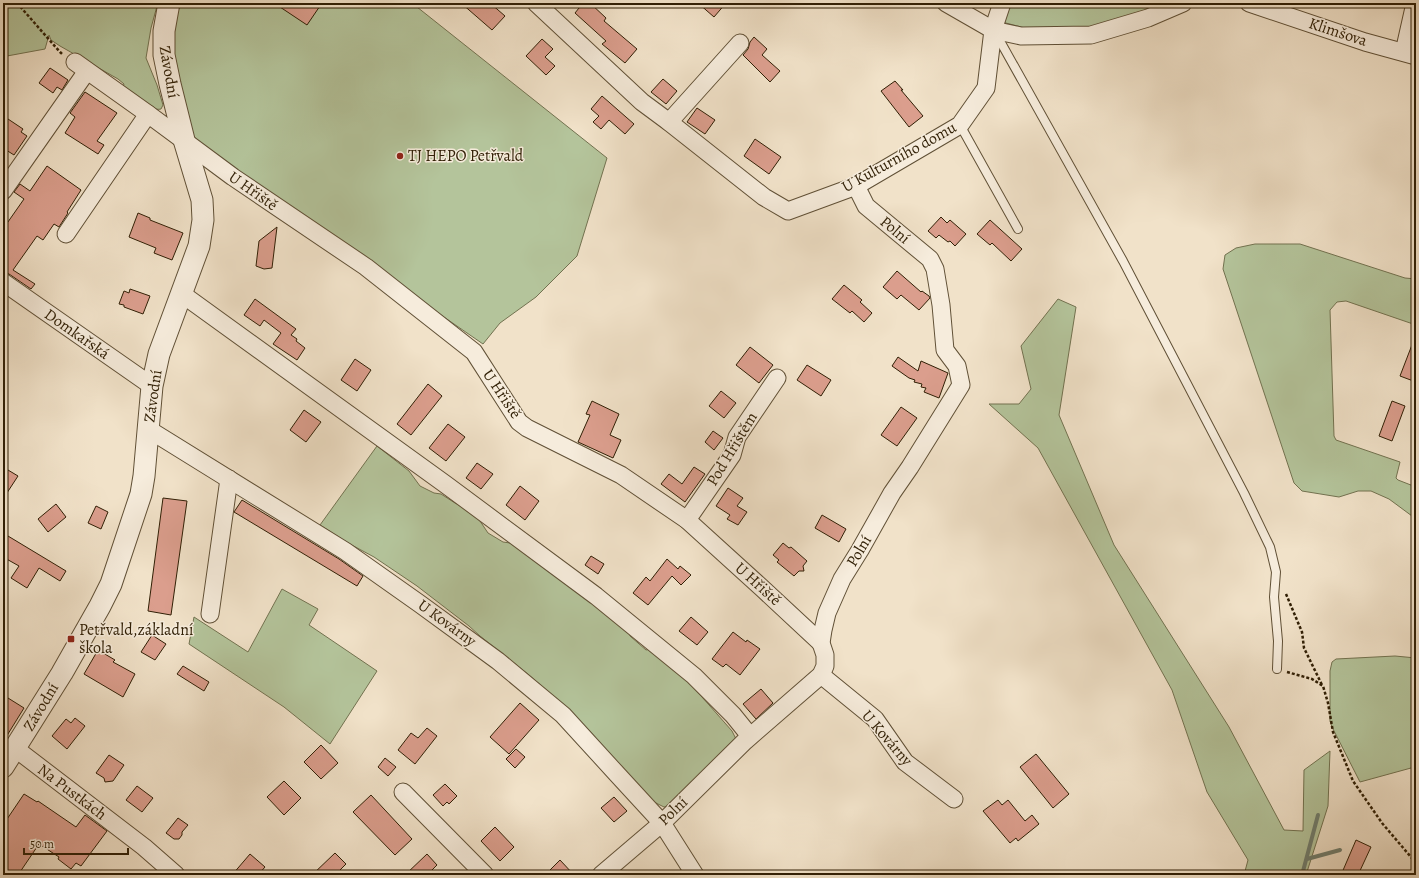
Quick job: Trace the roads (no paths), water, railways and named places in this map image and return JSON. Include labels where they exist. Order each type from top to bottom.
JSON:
[{"type":"street","name":"Závodní","points":[[3,767],[19,752],[111,584],[141,494],[152,386],[159,354],[199,246],[203,220],[202,200],[184,140],[164,55],[164,31],[169,3]]},
{"type":"street","name":"U Kulturního domu","points":[[536,3],[642,102],[764,198],[788,211],[856,186],[960,125],[986,88],[993,30],[1002,3]]},
{"type":"street","points":[[946,3],[993,30],[1021,36],[1091,35],[1148,18],[1183,3]]},
{"type":"street","name":"Klimšova","points":[[1248,3],[1365,42],[1410,54],[1415,3]]},
{"type":"street","points":[[669,122],[740,43]]},
{"type":"street","name":"U Hřiště","points":[[3,191],[81,67],[184,140],[233,177],[366,267],[474,352],[519,422],[527,428],[621,475],[687,520],[820,643]]},
{"type":"street","points":[[66,234],[148,114]]},
{"type":"street","name":"Polní","points":[[601,875],[662,823],[750,736],[821,675],[825,666],[825,656],[820,643],[827,613],[842,579],[892,493],[961,385],[957,366],[945,350],[941,305],[935,269],[930,259],[866,206],[856,186]]},
{"type":"street","name":"Domkařská","points":[[3,282],[152,386]]},
{"type":"street","points":[[182,294],[596,596],[694,676],[750,736]]},
{"type":"street","name":"Pod Hřištěm","points":[[687,520],[732,455],[738,437],[777,378]]},
{"type":"street","name":"U Kovárny","points":[[148,429],[345,552],[498,661],[563,715],[662,823],[695,875]]},
{"type":"street","points":[[210,614],[229,479]]},
{"type":"street","name":"U Kovárny","points":[[821,675],[875,719],[905,762],[954,799]]},
{"type":"street","name":"Na Pustkách","points":[[19,752],[144,847],[176,875]]},
{"type":"street","points":[[403,792],[485,875]]},
{"type":"lane","points":[[993,30],[1123,261],[1244,493],[1270,547],[1276,572],[1274,597],[1278,641],[1277,669]]},
{"type":"lane","points":[[960,125],[1018,229]]},
{"type":"waterway","points":[[1302,875],[1318,815]]},
{"type":"waterway","points":[[1307,859],[1340,850]]},
{"type":"place","name":"TJ HEPO Petřvald","points":[[400,156]]},
{"type":"place","name":"Petřvald,základní škola","points":[[71,639]]}]
